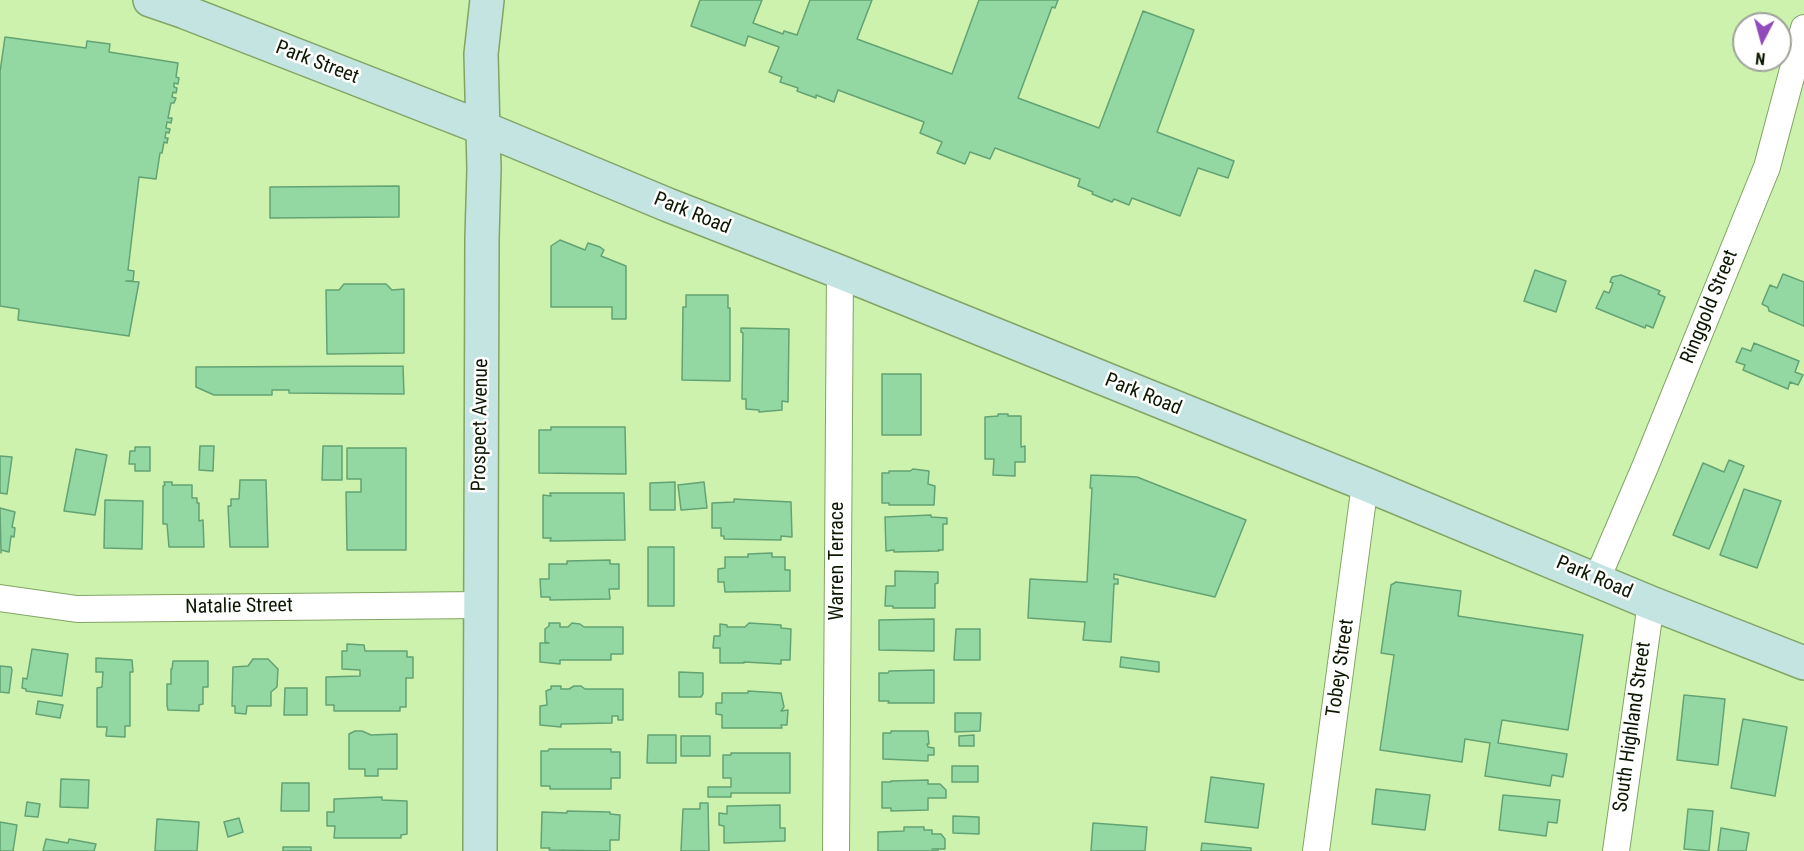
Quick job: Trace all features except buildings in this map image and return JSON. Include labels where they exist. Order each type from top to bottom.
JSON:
[{"type":"main road","name":"Park Street","points":[[150,0],[195,15],[483,128]]},
{"type":"main road","name":"Prospect Avenue","points":[[480,851],[479,605],[484,169],[481,54],[487,0]]},
{"type":"main road","name":"Park Road","points":[[483,128],[668,205],[840,272],[1365,484],[1651,603],[1804,663]]},
{"type":"street","name":"Ringgold Street","points":[[1597,579],[1767,167],[1804,28]]},
{"type":"street","name":"Warren Terrace","points":[[836,851],[840,272]]},
{"type":"street","name":"Tobey Street","points":[[1316,851],[1365,484]]},
{"type":"street","name":"Natalie Street","points":[[0,598],[77,609],[479,605]]},
{"type":"street","name":"South Highland Street","points":[[1616,851],[1651,603]]}]
